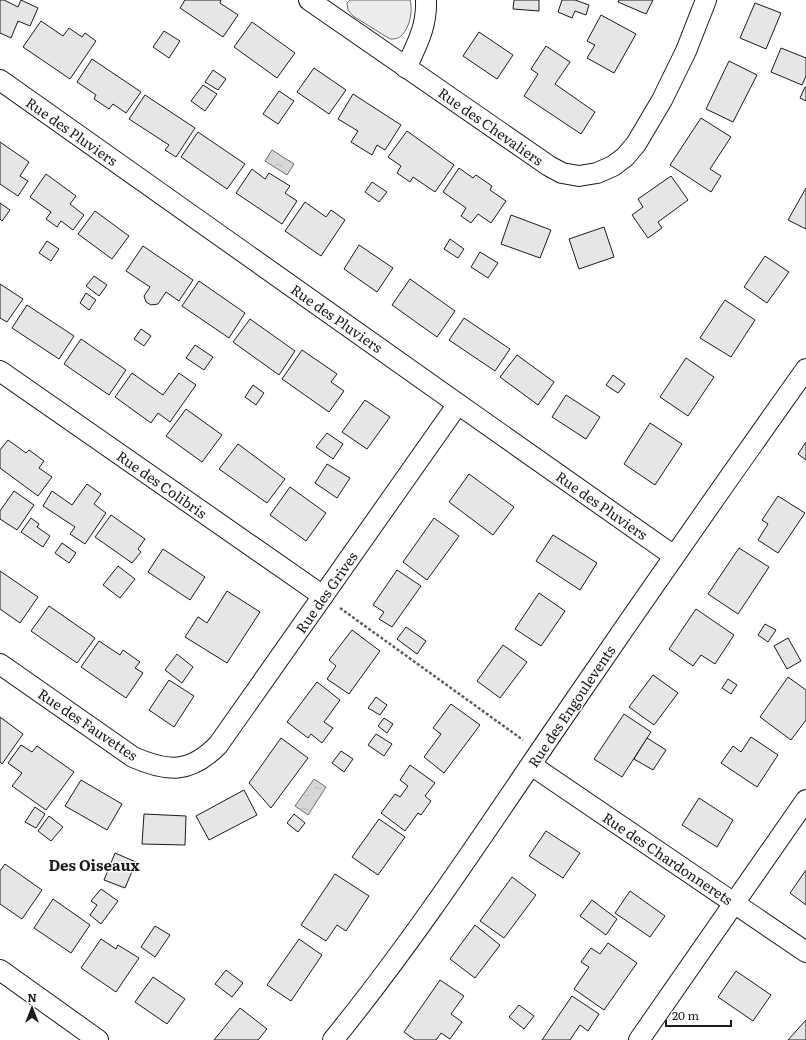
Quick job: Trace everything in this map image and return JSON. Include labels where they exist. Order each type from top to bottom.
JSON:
[{"type":"street","points":[[406,68],[426,21],[426,0]]},
{"type":"street","name":"Rue des Chevaliers","points":[[316,2],[406,68],[549,166],[562,173],[580,176],[597,173],[614,166],[625,157],[636,144],[662,100],[686,51],[706,0]]},
{"type":"street","name":"Rue des Pluviers","points":[[0,80],[674,556]]},
{"type":"street","name":"Rue des Engoulevents","points":[[333,1040],[385,974],[674,556],[806,369]]},
{"type":"street","name":"Rue des Colibris","points":[[0,371],[323,596]]},
{"type":"street","name":"Rue des Grives","points":[[183,768],[208,756],[218,745],[458,404]]},
{"type":"street","name":"Rue des Fauvettes","points":[[0,664],[133,757],[158,767],[183,768]]},
{"type":"street","name":"Rue des Chardonnerets","points":[[535,759],[735,903],[806,952]]},
{"type":"street","points":[[639,1040],[806,800]]},
{"type":"street","points":[[0,970],[98,1040]]},
{"type":"path","points":[[323,596],[535,759]]},
{"type":"shaded area","points":[[350,0],[410,0],[411,13],[405,32],[395,39],[390,39],[353,16],[348,10],[347,3]]},
{"type":"water","points":[[272,150],[294,164],[287,175],[265,161]]},
{"type":"water","points":[[314,779],[326,787],[308,815],[295,806]]},
{"type":"building","points":[[0,0],[4,0],[18,7],[21,0],[38,8],[30,26],[18,21],[11,38],[0,33]]},
{"type":"building","points":[[185,0],[221,0],[220,3],[238,15],[223,37],[180,8]]},
{"type":"building","points":[[514,0],[539,0],[539,11],[513,9]]},
{"type":"building","points":[[562,0],[575,0],[589,5],[586,15],[575,11],[572,18],[558,12]]},
{"type":"building","points":[[619,0],[653,0],[646,14],[618,2]]},
{"type":"building","points":[[755,3],[781,13],[766,49],[740,38]]},
{"type":"building","points":[[601,15],[636,34],[614,73],[587,58],[595,45],[587,41]]},
{"type":"building","points":[[41,21],[63,36],[69,28],[82,37],[85,33],[96,41],[70,79],[23,47]]},
{"type":"building","points":[[252,22],[295,53],[277,78],[234,47]]},
{"type":"building","points":[[164,31],[180,41],[169,58],[153,47]]},
{"type":"building","points":[[479,32],[513,55],[497,79],[463,56]]},
{"type":"building","points":[[546,46],[570,62],[555,84],[595,112],[581,134],[524,96],[538,74],[531,69]]},
{"type":"building","points":[[781,48],[806,58],[806,76],[802,85],[771,72]]},
{"type":"building","points":[[92,59],[141,92],[126,113],[113,104],[109,109],[94,99],[96,95],[77,82]]},
{"type":"building","points":[[729,61],[757,75],[733,122],[706,109]]},
{"type":"building","points":[[314,68],[346,90],[329,114],[297,92]]},
{"type":"building","points":[[213,70],[226,79],[218,90],[205,82]]},
{"type":"building","points":[[203,85],[217,94],[205,111],[191,101]]},
{"type":"building","points":[[806,87],[806,101],[800,98]]},
{"type":"building","points":[[279,91],[294,101],[278,124],[263,114]]},
{"type":"building","points":[[353,94],[401,125],[385,150],[377,145],[372,155],[351,142],[358,131],[338,119]]},
{"type":"building","points":[[145,95],[195,128],[176,157],[165,150],[169,145],[129,119]]},
{"type":"building","points":[[701,118],[731,137],[710,169],[721,176],[711,192],[670,165]]},
{"type":"building","points":[[407,131],[454,165],[435,192],[413,177],[410,182],[397,173],[401,166],[388,157]]},
{"type":"building","points":[[198,132],[245,164],[227,189],[181,157]]},
{"type":"building","points":[[0,142],[29,162],[20,176],[28,181],[18,196],[0,184]]},
{"type":"building","points":[[459,168],[473,178],[476,175],[492,186],[490,190],[506,201],[491,223],[478,214],[471,223],[461,216],[466,208],[443,192]]},
{"type":"building","points":[[252,169],[265,179],[269,173],[290,186],[285,193],[297,201],[282,224],[236,193]]},
{"type":"building","points":[[46,174],[76,196],[70,204],[84,215],[73,230],[61,221],[57,227],[46,219],[51,212],[30,197]]},
{"type":"building","points":[[671,176],[688,200],[658,222],[662,228],[648,238],[632,215],[643,207],[638,199]]},
{"type":"building","points":[[372,182],[387,192],[379,202],[365,192]]},
{"type":"building","points":[[806,188],[806,229],[788,220]]},
{"type":"building","points":[[305,202],[326,217],[331,210],[345,220],[321,256],[285,231]]},
{"type":"building","points":[[0,203],[10,210],[2,221],[0,219]]},
{"type":"building","points":[[95,211],[129,236],[112,259],[78,234]]},
{"type":"building","points":[[511,215],[551,230],[540,258],[501,244]]},
{"type":"building","points":[[604,227],[614,257],[579,269],[569,239]]},
{"type":"building","points":[[450,239],[464,249],[458,258],[444,249]]},
{"type":"building","points":[[47,241],[59,249],[51,261],[39,253]]},
{"type":"building","points":[[359,245],[393,268],[377,292],[344,269]]},
{"type":"building","points":[[143,246],[193,280],[179,301],[166,292],[158,304],[151,305],[146,302],[144,296],[150,287],[126,271]]},
{"type":"building","points":[[480,252],[498,263],[488,278],[471,267]]},
{"type":"building","points":[[765,256],[789,272],[767,303],[744,287]]},
{"type":"building","points":[[94,276],[107,285],[99,296],[86,286]]},
{"type":"building","points":[[410,279],[455,311],[437,337],[392,305]]},
{"type":"building","points":[[199,281],[245,313],[229,338],[182,306]]},
{"type":"building","points":[[0,284],[23,299],[7,322],[0,318]]},
{"type":"building","points":[[86,293],[96,300],[89,310],[80,303]]},
{"type":"building","points":[[725,300],[755,320],[731,357],[700,338]]},
{"type":"building","points":[[27,305],[74,336],[59,359],[12,328]]},
{"type":"building","points":[[464,318],[510,349],[495,371],[449,340]]},
{"type":"building","points":[[250,319],[295,351],[279,375],[233,342]]},
{"type":"building","points":[[141,329],[151,336],[144,346],[134,339]]},
{"type":"building","points":[[81,339],[126,370],[109,395],[64,364]]},
{"type":"building","points":[[195,345],[213,357],[204,370],[186,358]]},
{"type":"building","points":[[302,350],[337,374],[331,382],[344,391],[329,412],[282,379]]},
{"type":"building","points":[[517,355],[554,382],[538,405],[500,377]]},
{"type":"building","points":[[686,358],[714,377],[688,416],[660,397]]},
{"type":"building","points":[[132,373],[163,395],[179,373],[196,385],[170,422],[158,413],[151,423],[115,397]]},
{"type":"building","points":[[613,375],[625,384],[618,393],[606,385]]},
{"type":"building","points":[[253,385],[264,393],[256,405],[245,397]]},
{"type":"building","points":[[566,395],[600,417],[586,439],[552,417]]},
{"type":"building","points":[[365,400],[390,417],[367,449],[342,432]]},
{"type":"building","points":[[186,409],[222,435],[202,462],[166,436]]},
{"type":"building","points":[[650,423],[682,444],[655,485],[624,464]]},
{"type":"building","points":[[327,433],[343,444],[333,459],[316,447]]},
{"type":"building","points":[[8,440],[26,453],[29,450],[44,461],[39,468],[52,477],[38,496],[0,468],[0,450]]},
{"type":"building","points":[[806,442],[806,460],[798,454]]},
{"type":"building","points":[[238,444],[285,479],[267,503],[219,469]]},
{"type":"building","points":[[327,464],[350,478],[337,498],[315,483]]},
{"type":"building","points":[[469,474],[514,507],[493,535],[449,502]]},
{"type":"building","points":[[87,484],[101,494],[94,504],[106,513],[85,544],[70,534],[75,527],[43,506],[52,491],[72,505]]},
{"type":"building","points":[[290,487],[326,513],[306,541],[270,515]]},
{"type":"building","points":[[14,491],[34,505],[17,530],[0,519],[0,511]]},
{"type":"building","points":[[778,496],[805,513],[778,553],[758,540],[768,524],[762,520]]},
{"type":"building","points":[[111,515],[145,539],[138,549],[141,552],[132,563],[95,537]]},
{"type":"building","points":[[31,518],[39,524],[37,527],[50,536],[43,547],[21,532]]},
{"type":"building","points":[[434,518],[459,536],[427,580],[403,562]]},
{"type":"building","points":[[553,535],[597,563],[580,590],[536,561]]},
{"type":"building","points":[[62,543],[76,553],[69,563],[55,553]]},
{"type":"building","points":[[739,548],[769,567],[738,614],[708,594]]},
{"type":"building","points":[[163,549],[205,577],[190,600],[148,572]]},
{"type":"building","points":[[118,566],[135,579],[120,598],[103,585]]},
{"type":"building","points":[[397,570],[421,586],[392,627],[379,619],[384,612],[373,605]]},
{"type":"building","points":[[0,571],[38,597],[20,623],[0,609]]},
{"type":"building","points":[[227,591],[260,612],[227,663],[185,637],[198,617],[207,623]]},
{"type":"building","points":[[539,593],[565,611],[541,646],[515,629]]},
{"type":"building","points":[[49,606],[95,638],[77,663],[31,631]]},
{"type":"building","points":[[696,609],[734,635],[715,664],[701,655],[693,666],[669,649]]},
{"type":"building","points":[[765,624],[776,630],[768,642],[758,635]]},
{"type":"building","points":[[406,627],[426,641],[417,654],[397,639]]},
{"type":"building","points":[[352,630],[380,651],[349,694],[327,679],[336,666],[329,660]]},
{"type":"building","points":[[788,638],[801,661],[787,669],[774,646]]},
{"type":"building","points":[[99,641],[120,655],[123,650],[140,662],[135,668],[143,673],[126,698],[81,667]]},
{"type":"building","points":[[503,645],[527,662],[500,698],[477,681]]},
{"type":"building","points":[[177,654],[193,667],[182,683],[165,670]]},
{"type":"building","points":[[653,675],[678,693],[654,725],[629,707]]},
{"type":"building","points":[[788,677],[806,690],[806,720],[791,740],[760,717]]},
{"type":"building","points":[[728,679],[737,685],[731,694],[722,688]]},
{"type":"building","points":[[169,680],[194,696],[174,727],[149,710]]},
{"type":"building","points":[[317,682],[340,700],[324,722],[333,728],[322,743],[311,734],[308,738],[287,722]]},
{"type":"building","points":[[376,697],[387,705],[380,715],[368,708]]},
{"type":"building","points":[[451,704],[480,725],[444,773],[424,757],[441,734],[433,728]]},
{"type":"building","points":[[624,714],[651,732],[622,777],[594,759]]},
{"type":"building","points":[[0,717],[23,734],[2,764],[0,762]]},
{"type":"building","points":[[384,718],[393,724],[387,733],[378,726]]},
{"type":"building","points":[[376,734],[392,744],[384,756],[368,745]]},
{"type":"building","points":[[751,737],[778,755],[757,787],[721,763],[733,746],[741,752]]},
{"type":"building","points":[[281,738],[308,758],[271,808],[249,783]]},
{"type":"building","points":[[647,738],[666,750],[653,770],[634,759]]},
{"type":"building","points":[[21,745],[32,752],[37,746],[74,772],[46,810],[12,786],[22,773],[8,763]]},
{"type":"building","points":[[341,751],[353,759],[344,772],[332,763]]},
{"type":"building","points":[[410,765],[435,783],[425,796],[431,801],[421,815],[418,813],[405,831],[381,813],[395,794],[400,797],[408,786],[400,780]]},
{"type":"building","points":[[81,780],[122,804],[107,830],[65,806]]},
{"type":"building","points":[[244,790],[257,815],[209,840],[196,816]]},
{"type":"building","points":[[699,798],[733,820],[717,847],[682,825]]},
{"type":"building","points":[[35,807],[45,814],[36,828],[25,822]]},
{"type":"building","points":[[144,814],[186,816],[185,845],[142,844]]},
{"type":"building","points":[[294,814],[305,823],[298,832],[287,823]]},
{"type":"building","points":[[49,816],[63,827],[51,841],[38,831]]},
{"type":"building","points":[[379,819],[405,837],[378,875],[352,857]]},
{"type":"building","points":[[546,831],[580,853],[563,878],[529,856]]},
{"type":"building","points":[[115,853],[136,862],[125,888],[104,880]]},
{"type":"building","points":[[5,864],[42,890],[22,919],[0,904],[0,871]]},
{"type":"building","points":[[806,870],[806,905],[790,893]]},
{"type":"building","points":[[335,874],[369,896],[346,931],[337,925],[326,941],[301,925]]},
{"type":"building","points":[[512,877],[536,895],[504,938],[480,921]]},
{"type":"building","points":[[101,889],[118,901],[101,924],[90,915],[97,905],[91,901]]},
{"type":"building","points":[[630,891],[665,916],[650,937],[615,913]]},
{"type":"building","points":[[53,899],[90,925],[71,953],[34,928]]},
{"type":"building","points":[[592,900],[617,919],[606,935],[580,916]]},
{"type":"building","points":[[475,925],[500,945],[475,978],[450,959]]},
{"type":"building","points":[[155,926],[170,935],[155,957],[141,947]]},
{"type":"building","points":[[101,939],[116,949],[118,945],[139,958],[116,992],[81,968]]},
{"type":"building","points":[[299,939],[322,955],[291,1001],[267,985]]},
{"type":"building","points":[[608,943],[637,963],[604,1010],[574,989],[589,967],[581,962],[591,948],[600,954]]},
{"type":"building","points":[[226,970],[243,983],[232,997],[215,984]]},
{"type":"building","points":[[736,971],[771,995],[753,1021],[718,997]]},
{"type":"building","points":[[153,977],[185,999],[167,1024],[135,1002]]},
{"type":"building","points":[[440,980],[464,996],[451,1014],[462,1022],[450,1039],[441,1033],[436,1040],[415,1040],[404,1032]]},
{"type":"building","points":[[572,996],[599,1014],[588,1031],[580,1025],[570,1040],[542,1040]]},
{"type":"building","points":[[519,1005],[534,1016],[524,1029],[509,1017]]},
{"type":"building","points":[[240,1008],[267,1029],[258,1040],[214,1040]]},
{"type":"building","points":[[806,1020],[806,1040],[788,1040]]},
{"type":"district","name":"Des Oiseaux","points":[[94,864]]}]
